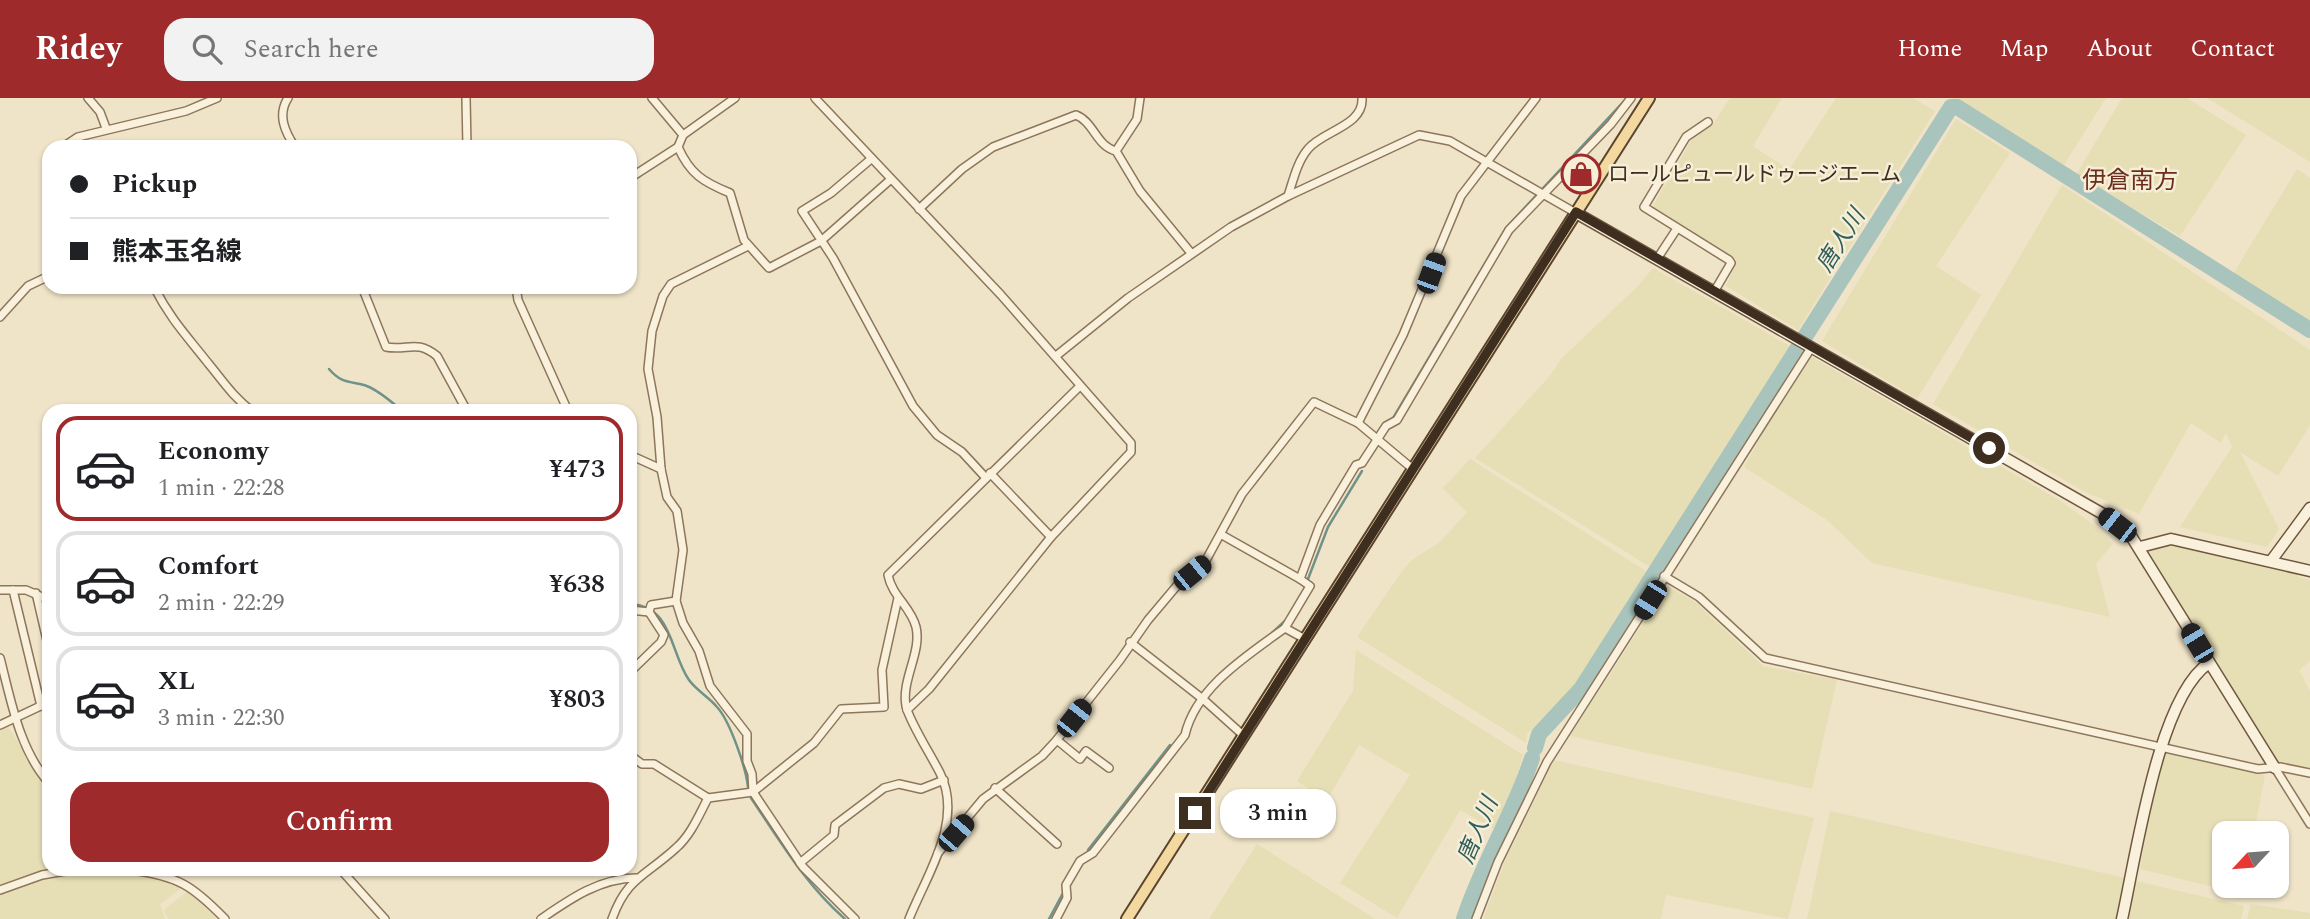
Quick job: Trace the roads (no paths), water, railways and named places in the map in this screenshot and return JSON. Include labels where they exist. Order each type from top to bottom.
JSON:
[{"type":"main road","points":[[1127,919],[1649,98]]},
{"type":"street","points":[[89,98],[100,111],[106,128]]},
{"type":"street","points":[[74,140],[106,128],[186,111],[217,98]]},
{"type":"street","points":[[288,98],[282,120],[290,140]]},
{"type":"street","points":[[466,98],[467,140]]},
{"type":"street","points":[[652,98],[683,135]]},
{"type":"street","points":[[637,173],[678,147],[683,135],[735,98]]},
{"type":"street","points":[[815,98],[1056,356],[1079,387],[1131,443],[1131,452],[1051,537],[929,690],[907,710]]},
{"type":"street","points":[[1116,151],[1137,119],[1140,98]]},
{"type":"street","points":[[1288,196],[1305,152],[1312,144],[1354,119],[1363,105],[1362,98]]},
{"type":"street","points":[[1358,423],[1404,335],[1451,218],[1485,162],[1536,98]]},
{"type":"street","points":[[1303,581],[1320,525],[1356,466],[1362,464],[1386,426],[1397,420],[1509,230],[1538,192],[1611,124],[1631,98]]},
{"type":"street","points":[[919,209],[962,169],[993,148],[1070,116],[1083,117],[1107,149],[1116,151],[1140,191],[1191,253]]},
{"type":"street","points":[[1708,122],[1686,137],[1644,207],[1731,263],[1714,292]]},
{"type":"street","points":[[1056,356],[1191,253],[1288,196],[1419,135],[1450,141],[2103,514],[2140,547],[2310,824]]},
{"type":"street","points":[[678,147],[692,173],[701,181],[730,193],[748,246],[769,268],[821,241],[890,180]]},
{"type":"street","points":[[871,159],[831,193],[802,211],[864,321],[885,351],[913,406],[937,435],[962,452],[1051,537]]},
{"type":"street","points":[[1657,259],[1676,230]]},
{"type":"street","points":[[748,246],[671,285],[663,296],[652,331],[648,369],[657,417],[661,469],[667,496],[677,510],[683,550],[676,601],[683,623],[699,651],[710,687],[747,734],[747,761],[752,774],[753,792],[800,863],[823,890],[855,919]]},
{"type":"street","points":[[0,317],[28,286],[42,279]]},
{"type":"street","points":[[159,294],[178,329],[201,353],[227,389],[244,404]]},
{"type":"street","points":[[365,294],[386,347],[420,345],[429,349],[437,356],[463,404]]},
{"type":"street","points":[[517,294],[565,404]]},
{"type":"street","points":[[1476,919],[1498,862],[1547,762],[1805,344]]},
{"type":"street","points":[[909,919],[938,853],[950,813],[943,780],[907,710],[916,627],[909,610],[898,598],[890,582],[890,571],[1079,387]]},
{"type":"street","points":[[938,853],[995,788],[1042,756],[1057,740],[1120,660],[1130,642],[1180,582],[1205,562],[1242,494],[1314,402],[1358,423],[1414,470]]},
{"type":"street","points":[[637,458],[661,469]]},
{"type":"street","points":[[2271,561],[2310,508]]},
{"type":"street","points":[[1056,919],[1068,898],[1066,886],[1080,861],[1093,853],[1185,735],[1187,724],[1204,700],[1234,666],[1285,628],[1310,586],[1222,535]]},
{"type":"street","points":[[2140,547],[2171,539],[2310,571]]},
{"type":"street","points":[[1664,576],[1699,597],[1765,658],[2258,769],[2275,768],[2310,773]]},
{"type":"street","points":[[0,590],[36,593],[42,596]]},
{"type":"street","points":[[13,590],[42,693]]},
{"type":"street","points":[[36,593],[42,619]]},
{"type":"street","points":[[637,762],[654,764],[708,798],[753,792],[814,743],[841,709],[884,707],[882,670],[898,598]]},
{"type":"street","points":[[637,610],[650,609],[676,601]]},
{"type":"street","points":[[637,665],[661,642],[664,635],[650,609]]},
{"type":"street","points":[[1285,628],[1305,639]]},
{"type":"street","points":[[1130,642],[1204,700],[1244,736]]},
{"type":"street","points":[[0,658],[15,718],[42,775]]},
{"type":"street","points":[[2122,919],[2166,727],[2190,681],[2209,663]]},
{"type":"street","points":[[0,725],[42,705]]},
{"type":"street","points":[[1057,740],[1080,759],[1086,751],[1110,768]]},
{"type":"street","points":[[800,863],[834,835],[835,825],[884,788],[899,784],[921,789],[943,780]]},
{"type":"street","points":[[995,788],[1058,844]]},
{"type":"street","points":[[612,919],[625,890],[636,878],[677,848],[690,832],[708,798]]},
{"type":"street","points":[[0,890],[42,875]]},
{"type":"street","points":[[162,876],[197,890],[225,919]]},
{"type":"street","points":[[346,876],[385,919]]},
{"type":"street","points":[[541,919],[579,893],[621,878],[636,878]]},
{"type":"waterway","points":[[1392,420],[1506,228],[1627,98]]},
{"type":"waterway","name":"唐人川","points":[[1535,748],[1539,734],[1581,689],[1951,107],[1957,107],[2310,330]]},
{"type":"waterway","points":[[329,369],[341,379],[364,385],[395,404]]},
{"type":"waterway","points":[[1303,592],[1328,527],[1362,471]]},
{"type":"waterway","points":[[637,606],[655,613],[663,622],[689,680],[722,714],[737,745],[748,787]]},
{"type":"waterway","points":[[1272,633],[1287,619]]},
{"type":"waterway","points":[[1088,850],[1170,745]]},
{"type":"waterway","name":"唐人川","points":[[1464,919],[1532,758]]},
{"type":"waterway","points":[[751,798],[806,877],[845,919]]},
{"type":"waterway","points":[[1049,919],[1063,893]]},
{"type":"place","name":"ロールピュールドゥージエーム","points":[[1581,174]]},
{"type":"district","name":"伊倉南方","points":[[2130,180]]}]
